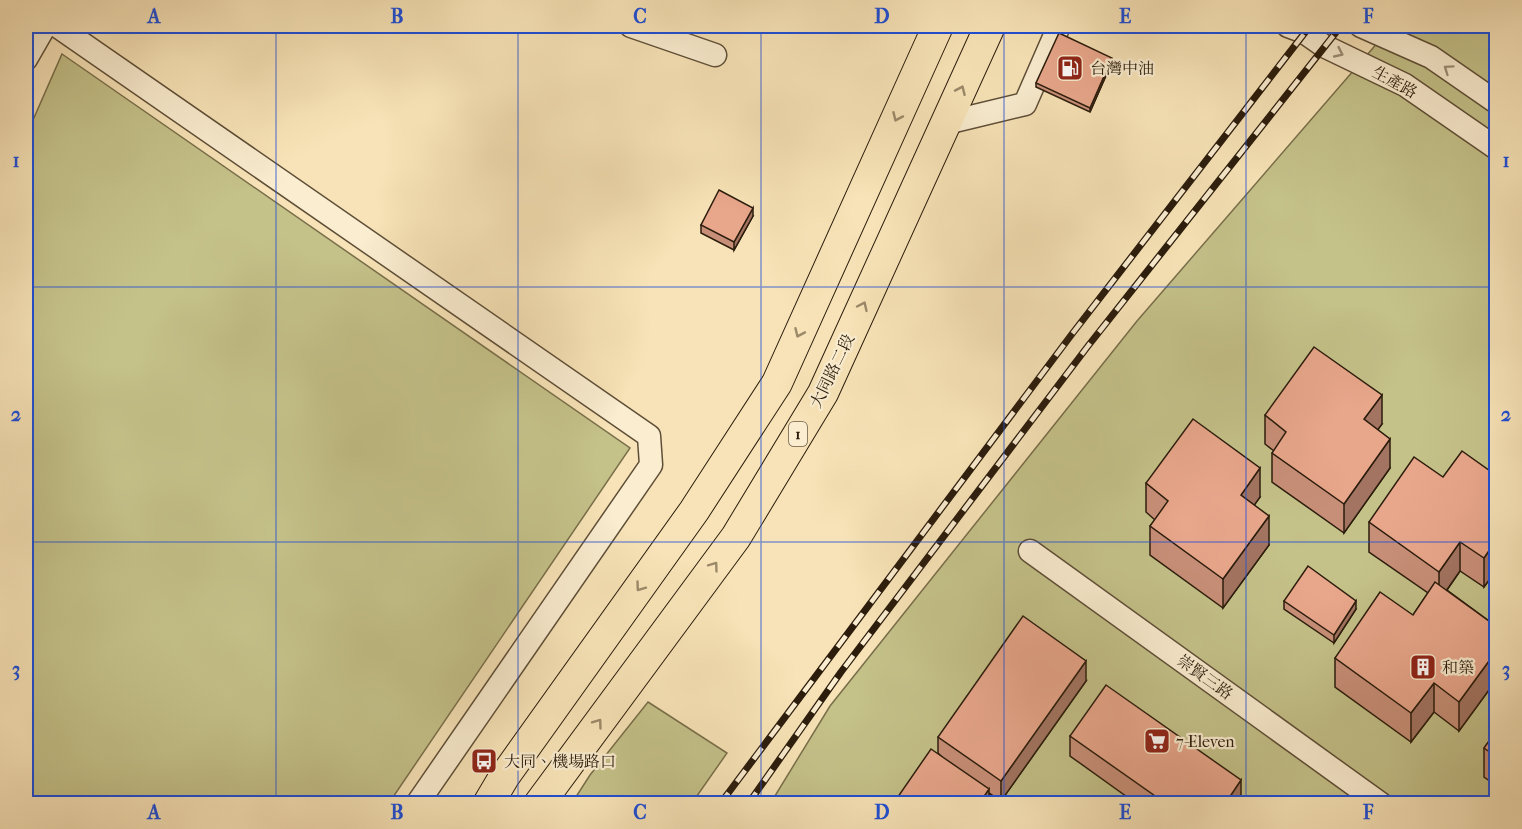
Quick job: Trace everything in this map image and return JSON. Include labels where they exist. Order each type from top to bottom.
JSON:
[{"type":"main road","points":[[488,804],[504,777],[694,511],[777,382],[938,26]]},
{"type":"main road","name":"大同路二段","points":[[539,804],[736,537],[823,393],[990,26]]},
{"type":"street","points":[[26,59],[45,26]]},
{"type":"street","points":[[57,26],[649,436],[651,465],[417,804]]},
{"type":"street","points":[[631,26],[715,55]]},
{"type":"street","points":[[946,123],[1025,104],[1059,26]]},
{"type":"street","name":"生產路","points":[[1288,26],[1304,32],[1324,46],[1405,85],[1497,148]]},
{"type":"street","points":[[1361,26],[1431,57],[1497,102]]},
{"type":"street","name":"崇賢三路","points":[[1030,551],[1381,804]]},
{"type":"shaded area","points":[[1392,26],[1496,26],[1496,803],[770,804],[830,706],[1137,321]]},
{"type":"shaded area","points":[[62,54],[630,448],[389,803],[26,803],[26,136]]},
{"type":"shaded area","points":[[648,702],[727,753],[692,803],[572,803],[590,775]]},
{"type":"building","points":[[1059,33],[1112,58],[1090,108],[1036,83]]},
{"type":"building","points":[[719,190],[753,208],[734,242],[701,225]]},
{"type":"building","points":[[1314,347],[1382,395],[1364,419],[1390,439],[1344,504],[1272,453],[1286,432],[1265,415]]},
{"type":"building","points":[[1193,419],[1260,468],[1241,495],[1269,516],[1223,579],[1150,526],[1168,501],[1146,483]]},
{"type":"building","points":[[1462,451],[1497,476],[1497,539],[1484,558],[1460,542],[1439,572],[1369,522],[1414,457],[1443,477]]},
{"type":"building","points":[[1308,566],[1356,601],[1334,635],[1284,601]]},
{"type":"building","name":"和築","points":[[1435,582],[1497,627],[1497,650],[1459,702],[1434,683],[1411,713],[1335,658],[1380,592],[1413,615]]},
{"type":"building","points":[[1023,616],[1086,661],[1001,781],[938,737]]},
{"type":"building","points":[[1106,685],[1241,780],[1225,804],[1149,804],[1155,796],[1070,736]]},
{"type":"building","points":[[1497,730],[1497,757],[1484,748]]},
{"type":"building","points":[[931,749],[989,789],[979,804],[893,804]]},
{"type":"railway","points":[[720,804],[1072,334],[1310,26]]},
{"type":"railway","points":[[748,804],[841,672],[1088,346],[1341,26]]},
{"type":"place","name":"台灣中油","points":[[1070,68]]},
{"type":"place","name":"和築","points":[[1423,667]]},
{"type":"place","name":"7-Eleven","points":[[1157,741]]},
{"type":"place","name":"大同、機場路口","points":[[484,761]]}]
